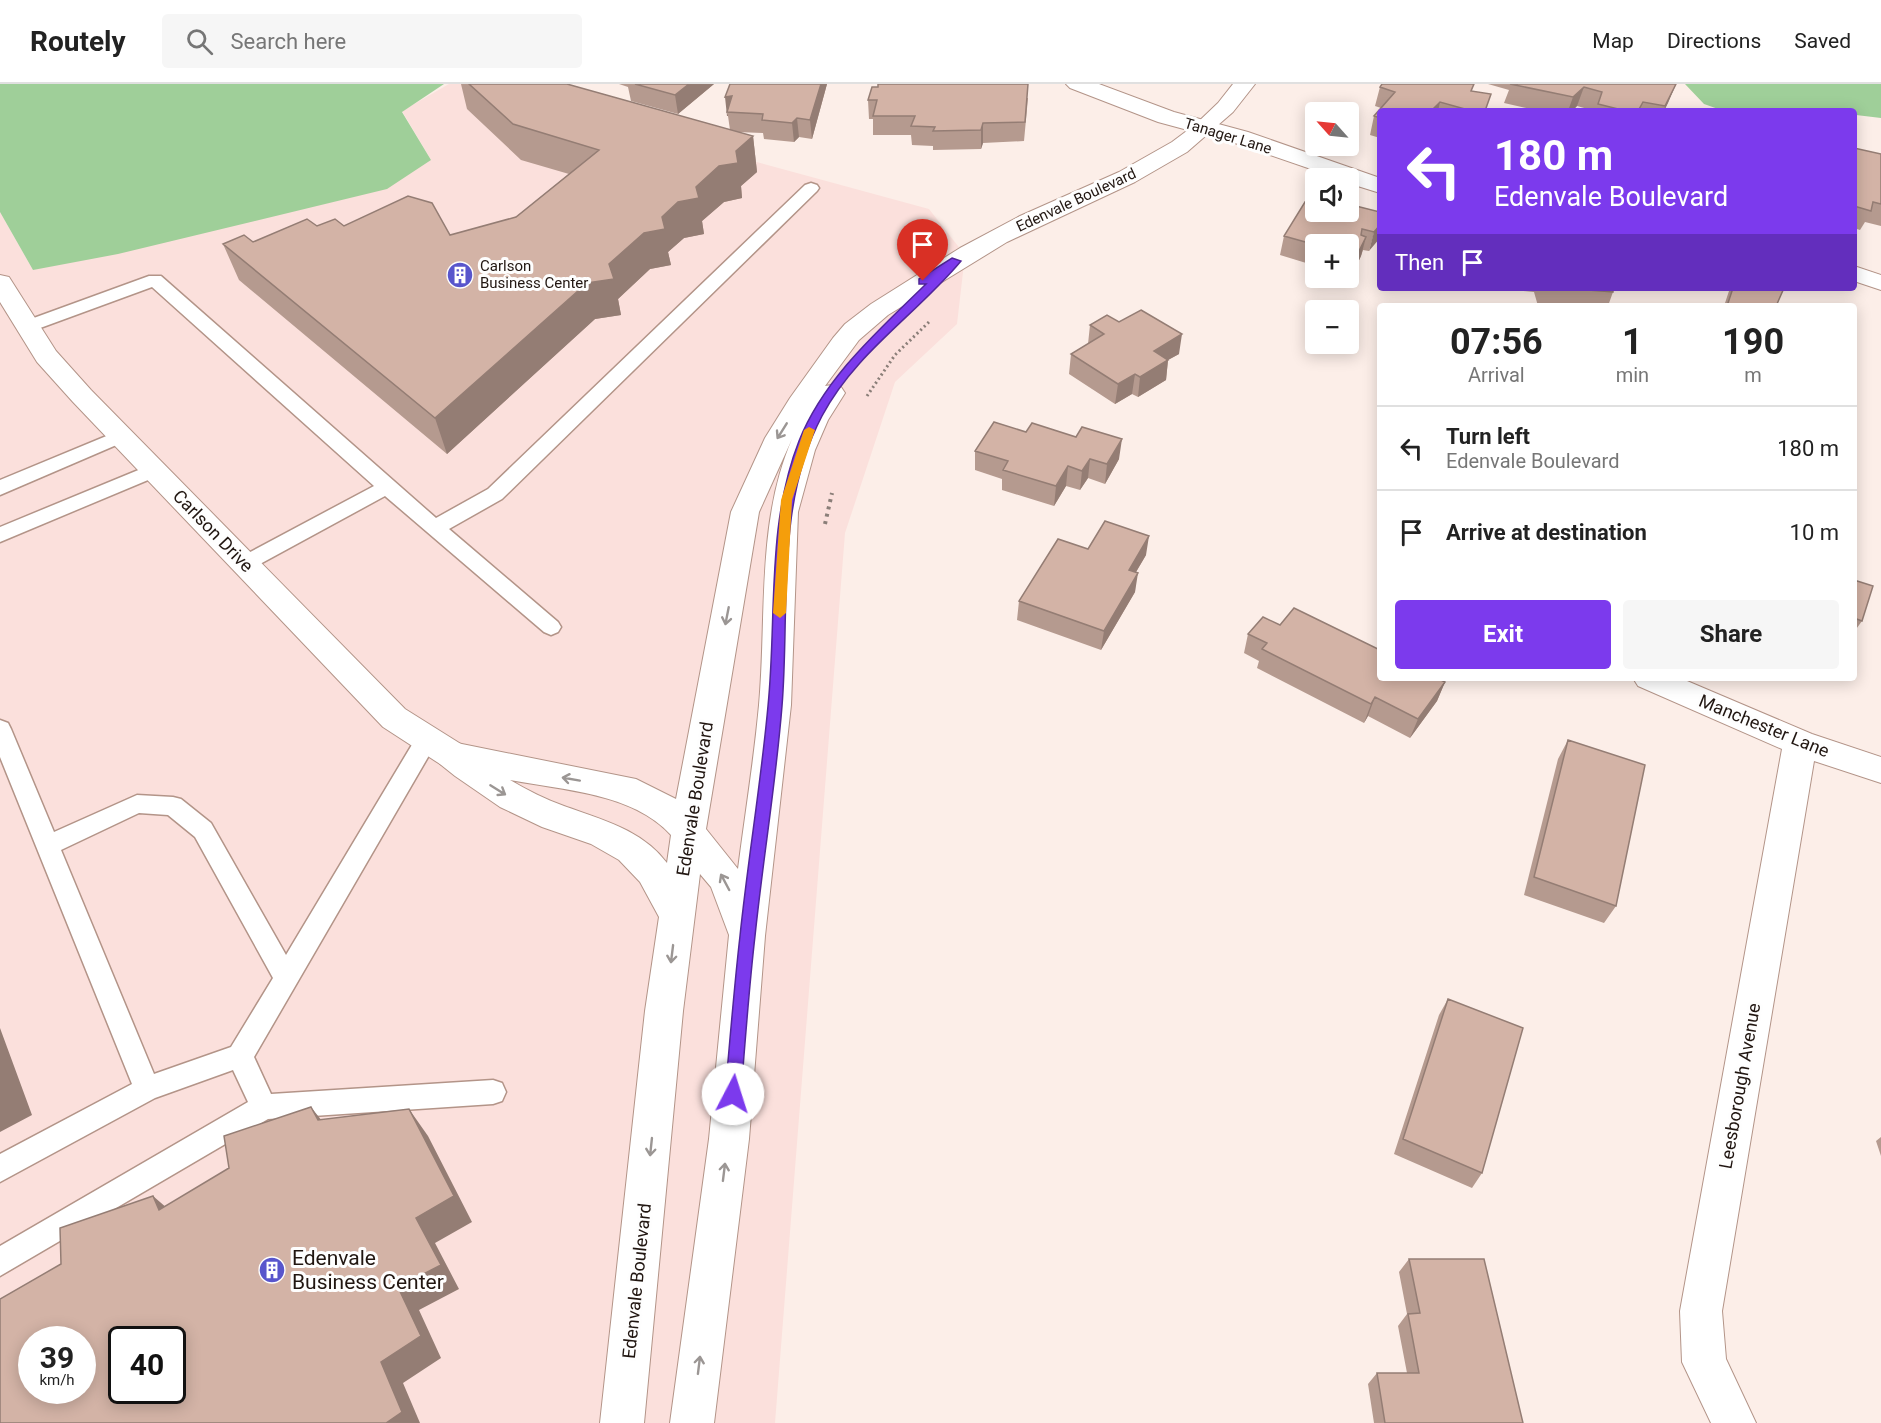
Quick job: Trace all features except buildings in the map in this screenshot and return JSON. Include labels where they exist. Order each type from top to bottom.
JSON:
[{"type":"street","name":"Tanager Lane","points":[[1077,84],[1166,117],[1204,127],[1377,185]]},
{"type":"street","name":"Edenvale Boulevard","points":[[622,1423],[664,1011],[688,832],[745,512],[760,471],[801,401],[853,331],[894,298],[956,261],[1043,215],[1106,189],[1161,159],[1204,127],[1244,84]]},
{"type":"street","name":"Edenvale Boulevard","points":[[692,1423],[729,1139],[747,936],[775,705],[783,540],[789,488],[805,440],[818,413],[859,356],[956,261]]},
{"type":"street","points":[[1857,274],[1881,283]]},
{"type":"street","name":"Carlson Drive","points":[[0,282],[46,356],[153,470],[394,717],[511,798],[552,816],[586,827],[635,852],[654,870],[665,887],[677,917]]},
{"type":"street","name":"Manchester Lane","points":[[1656,681],[1800,743],[1881,770]]},
{"type":"street","name":"Leesborough Avenue","points":[[1734,1423],[1704,1362],[1701,1311],[1800,743]]},
{"type":"street","points":[[439,747],[636,793],[658,804],[681,823],[726,880],[747,936]]},
{"type":"lane","points":[[435,528],[495,494],[811,188]]},
{"type":"lane","points":[[26,327],[155,280],[387,487],[551,627]]},
{"type":"lane","points":[[0,488],[121,436]]},
{"type":"lane","points":[[0,535],[153,470]]},
{"type":"lane","points":[[244,564],[387,487]]},
{"type":"lane","points":[[0,729],[147,1089]]},
{"type":"lane","points":[[0,1169],[147,1089],[240,1056],[286,978],[439,747]]},
{"type":"lane","points":[[48,845],[137,804],[173,807],[203,830],[286,978]]},
{"type":"lane","points":[[240,1056],[264,1107]]},
{"type":"lane","points":[[0,1262],[264,1107],[493,1092]]},
{"type":"path","points":[[864,403],[874,381],[918,331],[934,318]]},
{"type":"path","points":[[823,534],[832,490]]},
{"type":"shaded area","points":[[449,84],[470,84],[929,209],[965,255],[957,324],[895,382],[845,533],[775,1423],[0,1423],[0,212],[33,270],[431,160],[402,111]]},
{"type":"green space","points":[[0,84],[444,84],[402,112],[431,160],[387,189],[118,254],[33,270],[0,212]]},
{"type":"green space","points":[[1685,84],[1881,84],[1881,118],[1857,115],[1857,108],[1715,108],[1704,104]]},
{"type":"slow traffic","points":[[780,613],[784,512],[789,488],[809,430]]},
{"type":"place","name":"Carlson Business Center","points":[[460,275]]},
{"type":"place","name":"Edenvale Business Center","points":[[272,1270]]},
{"type":"route","points":[[733,1094],[747,936],[775,705],[784,512],[789,488],[805,440],[818,413],[859,356],[956,261],[923,281]]}]
